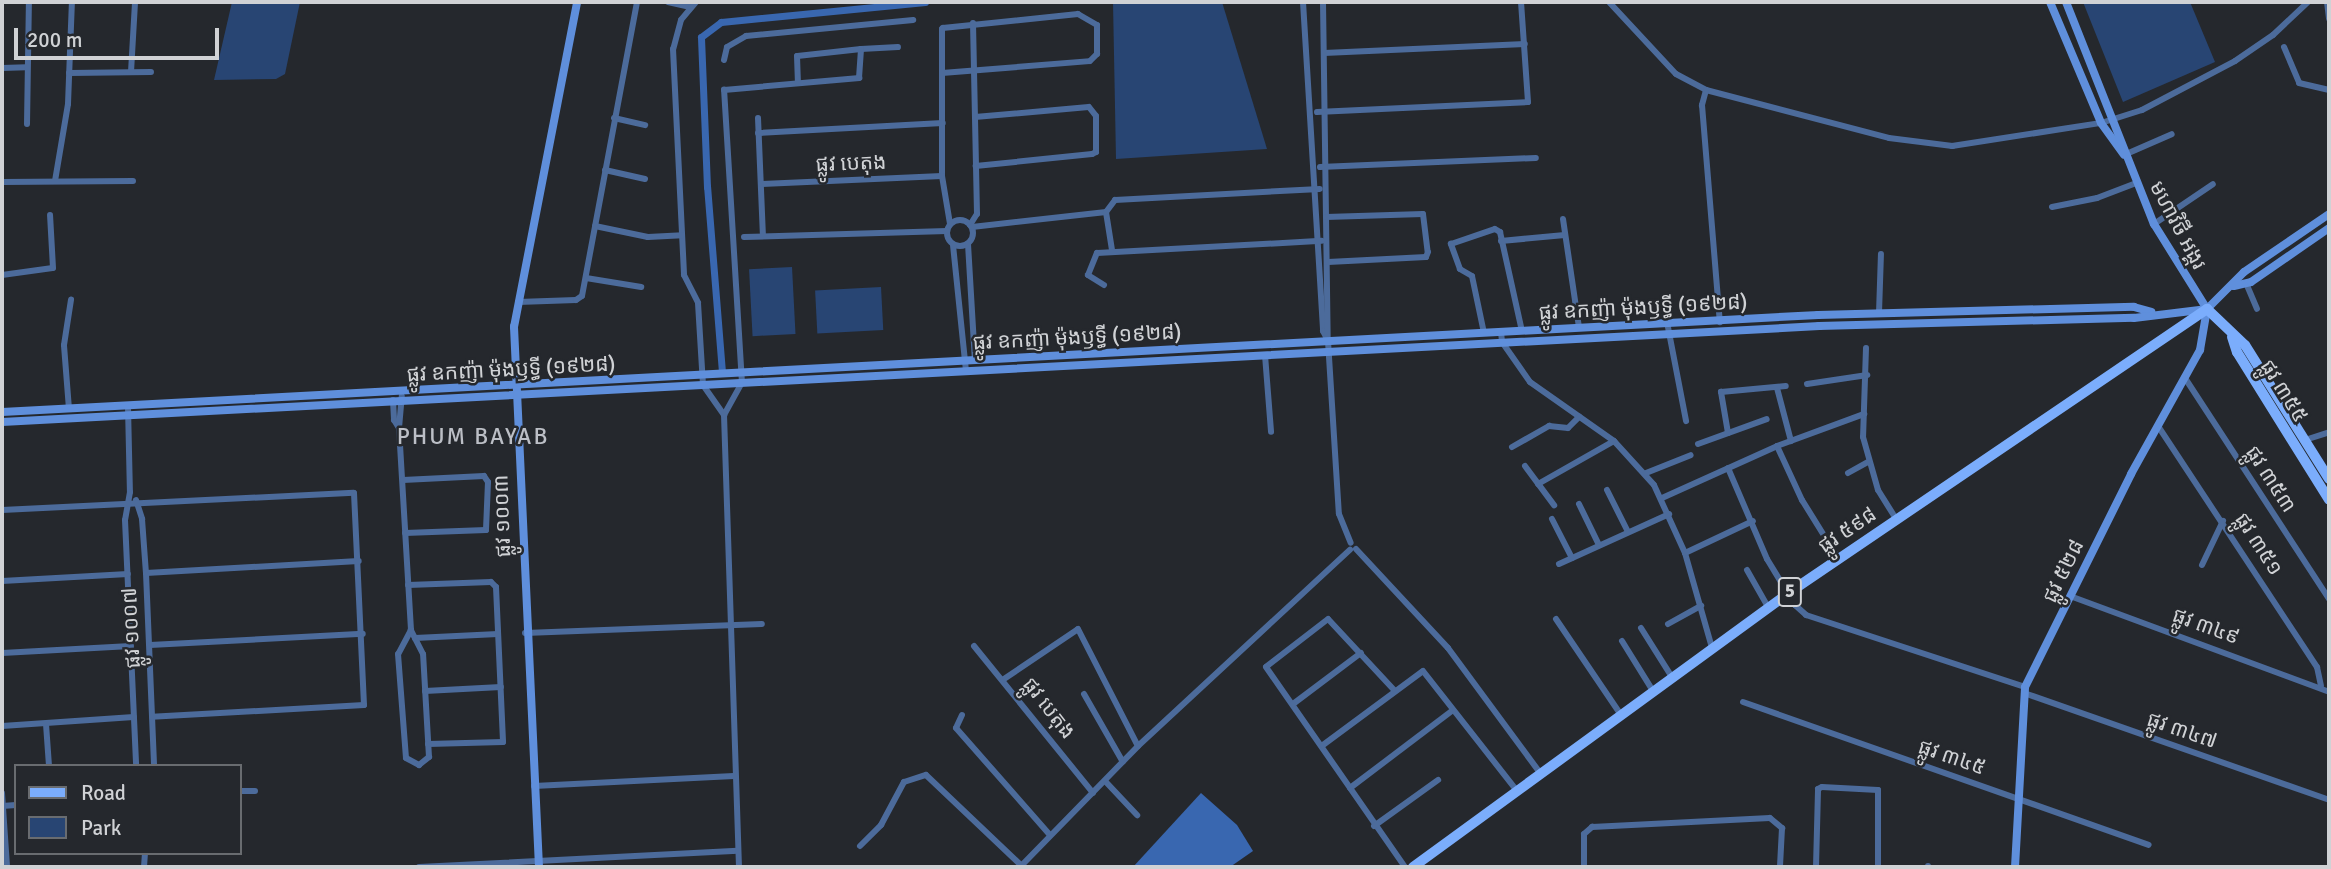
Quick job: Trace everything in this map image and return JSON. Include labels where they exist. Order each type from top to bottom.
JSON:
[{"type":"main road","name":"ផ្លូវ ១០០៣","points":[[539,865],[525,633],[516,391],[516,302],[577,2]]},
{"type":"main road","name":"មហាវិថី អង្គរ","points":[[2050,2],[2101,123],[2124,155]]},
{"type":"main road","name":"មហាវិថី អង្គរ","points":[[2066,2],[2116,120],[2124,155],[2154,224],[2207,309]]},
{"type":"main road","points":[[2207,309],[2234,286],[2244,272],[2329,214]]},
{"type":"main road","points":[[2234,286],[2246,283],[2329,228]]},
{"type":"main road","name":"ផ្លូវ ឧកញ៉ា ម៉ុងឫទ្ធី (១៩២៨)","points":[[516,391],[737,373],[1667,322],[1879,313],[2134,307],[2154,313]]},
{"type":"main road","name":"ផ្លូវ ឧកញ៉ា ម៉ុងឫទ្ធី (១៩២៨)","points":[[2,422],[128,411],[516,391],[706,385],[1720,331],[2134,318],[2154,313],[2207,309]]},
{"type":"main road","name":"ផ្លូវ ៣៥៥","points":[[2207,309],[2232,336],[2245,345],[2329,479]]},
{"type":"main road","name":"ផ្លូវ ៥២៨","points":[[2015,867],[2025,690],[2070,596],[2200,350],[2207,309]]},
{"type":"main road","name":"ផ្លូវ ៥៩៨","points":[[1413,867],[1768,607],[2207,309]]},
{"type":"main road","points":[[1851,314],[1852,325]]},
{"type":"main road","name":"ផ្លូវ ៣៥៥","points":[[2232,336],[2237,352],[2329,500]]},
{"type":"main road","name":"ផ្លូវ ឧកញ៉ា ម៉ុងឫទ្ធី (១៩២៨)","points":[[2,412],[69,409],[128,411]]},
{"type":"street","points":[[27,124],[29,2]]},
{"type":"street","points":[[55,181],[69,74],[72,2]]},
{"type":"street","points":[[131,72],[135,2]]},
{"type":"street","points":[[516,302],[576,300],[582,296],[637,2]]},
{"type":"street","points":[[668,2],[693,4],[678,28],[673,49],[684,275],[698,303],[706,385],[724,415]]},
{"type":"street","points":[[1303,2],[1306,89],[1312,112],[1323,331],[1328,341]]},
{"type":"street","points":[[1323,2],[1321,112],[1328,262],[1328,352],[1339,514],[1352,547],[1448,648],[1541,774]]},
{"type":"street","points":[[1312,112],[1528,102],[1521,2]]},
{"type":"street","points":[[1609,2],[1676,74],[1706,90],[1923,145],[1973,144],[2116,120],[2235,61],[2273,35],[2308,2]]},
{"type":"street","points":[[1615,11],[1621,2]]},
{"type":"street","points":[[2327,2],[2329,19]]},
{"type":"street","points":[[942,73],[1090,61],[1098,48],[1095,20],[1082,14],[943,28],[942,73],[942,176],[948,227],[953,245],[966,371]]},
{"type":"street","points":[[724,60],[727,47],[746,36],[913,20]]},
{"type":"street","points":[[974,23],[977,214],[971,226],[968,244],[976,370]]},
{"type":"street","points":[[1324,52],[1525,44]]},
{"type":"street","points":[[798,83],[797,56],[898,47]]},
{"type":"street","points":[[2284,47],[2299,83],[2329,90]]},
{"type":"street","points":[[739,867],[724,415],[738,383],[724,90],[859,78],[861,49]]},
{"type":"street","points":[[2,68],[26,67]]},
{"type":"street","points":[[69,74],[151,72]]},
{"type":"street","points":[[1706,90],[1702,105],[1720,331]]},
{"type":"street","points":[[975,117],[1089,107],[1096,116],[1096,152],[1092,154],[976,166]]},
{"type":"street","points":[[614,118],[645,125]]},
{"type":"street","points":[[758,118],[764,236]]},
{"type":"street","points":[[758,133],[943,123]]},
{"type":"street","points":[[2124,155],[2172,134]]},
{"type":"street","points":[[1314,167],[1536,158]]},
{"type":"street","points":[[605,170],[645,179]]},
{"type":"street","name":"ផ្លូវ បេតុង","points":[[761,184],[942,176]]},
{"type":"street","points":[[2,182],[133,181]]},
{"type":"street","points":[[2052,207],[2097,198],[2136,183]]},
{"type":"street","points":[[2154,224],[2213,184]]},
{"type":"street","points":[[1112,250],[1106,212],[1110,203],[1120,198],[1325,189]]},
{"type":"street","points":[[744,237],[948,227],[959,220],[971,226],[1106,212]]},
{"type":"street","points":[[1326,217],[1423,214],[1428,252],[1426,257],[1328,262]]},
{"type":"street","points":[[2,275],[53,268],[50,215]]},
{"type":"street","points":[[1563,219],[1579,328]]},
{"type":"street","points":[[596,226],[648,237],[682,235]]},
{"type":"street","points":[[1485,333],[1472,276],[1460,269],[1451,244],[1495,229],[1501,241],[1522,331]]},
{"type":"street","points":[[1501,241],[1564,235]]},
{"type":"street","points":[[1104,285],[1088,275],[1089,264],[1097,253],[1112,250],[1327,241]]},
{"type":"street","points":[[953,245],[968,244]]},
{"type":"street","points":[[1879,313],[1881,254]]},
{"type":"street","points":[[586,278],[641,287]]},
{"type":"street","points":[[2246,283],[2257,309]]},
{"type":"street","points":[[69,409],[64,345],[71,300]]},
{"type":"street","points":[[1667,322],[1686,421]]},
{"type":"street","points":[[1501,332],[1502,342],[1530,382],[1614,441],[1646,473],[1662,498],[1685,553],[1712,648]]},
{"type":"street","points":[[1866,348],[1864,414],[1868,462],[1878,490],[1897,520]]},
{"type":"street","points":[[1265,355],[1271,432]]},
{"type":"street","points":[[1807,384],[1867,374]]},
{"type":"street","name":"ផ្លូវ ៣៥៣","points":[[2185,378],[2329,598]]},
{"type":"street","points":[[1728,433],[1721,392],[1786,386]]},
{"type":"street","points":[[1777,388],[1791,441]]},
{"type":"street","points":[[399,428],[402,397]]},
{"type":"street","points":[[392,398],[399,428],[411,630],[423,654],[428,744],[426,762],[409,762],[398,654],[411,630]]},
{"type":"street","name":"ផ្លូវ ១០០៧","points":[[128,411],[130,492],[125,503],[136,764]]},
{"type":"street","points":[[1662,498],[1777,446],[1864,414]]},
{"type":"street","points":[[1512,447],[1549,426],[1568,428],[1579,417]]},
{"type":"street","points":[[1698,444],[1767,419]]},
{"type":"street","name":"ផ្លូវ ៣៥១","points":[[2158,426],[2223,521],[2316,667],[2321,686]]},
{"type":"street","points":[[2305,440],[2329,432]]},
{"type":"street","points":[[1538,484],[1614,441]]},
{"type":"street","points":[[1777,446],[1802,500],[1838,558]]},
{"type":"street","points":[[1646,473],[1690,455]]},
{"type":"street","points":[[1847,473],[1868,462]]},
{"type":"street","points":[[1525,466],[1554,505]]},
{"type":"street","name":"ផ្លូវ ៣៤៧","points":[[1728,468],[1753,521],[1767,559],[1787,594],[1816,622],[2025,690],[2329,800]]},
{"type":"street","points":[[403,480],[484,476],[488,482],[487,530],[405,533]]},
{"type":"street","points":[[2,510],[348,490],[358,498],[364,705],[152,717]]},
{"type":"street","points":[[1607,490],[1628,532]]},
{"type":"street","points":[[130,492],[138,502]]},
{"type":"street","name":"ផ្លូវ ១០០៧","points":[[138,502],[146,573],[154,764]]},
{"type":"street","points":[[1579,504],[1600,545]]},
{"type":"street","points":[[1559,564],[1669,513]]},
{"type":"street","points":[[1552,519],[1572,558]]},
{"type":"street","points":[[1685,553],[1753,521]]},
{"type":"street","points":[[2202,565],[2223,521]]},
{"type":"street","points":[[860,846],[881,825],[904,782],[926,775],[1021,866],[1049,834],[1138,746],[1352,547]]},
{"type":"street","points":[[146,573],[359,561]]},
{"type":"street","points":[[1746,570],[1768,607]]},
{"type":"street","points":[[2,581],[128,574]]},
{"type":"street","points":[[408,586],[493,582],[503,742],[428,744]]},
{"type":"street","name":"ផ្លូវ ៣៤៩","points":[[2070,596],[2321,686],[2329,692]]},
{"type":"street","points":[[1668,624],[1701,606]]},
{"type":"street","points":[[1556,620],[1621,715]]},
{"type":"street","points":[[1395,691],[1334,622],[1321,621],[1266,667],[1405,867]]},
{"type":"street","points":[[525,633],[762,624]]},
{"type":"street","points":[[1641,628],[1672,677]]},
{"type":"street","points":[[1004,679],[1078,629],[1138,746]]},
{"type":"street","points":[[150,645],[363,634]]},
{"type":"street","points":[[406,639],[498,634]]},
{"type":"street","points":[[1622,641],[1653,691]]},
{"type":"street","points":[[2,653],[131,646]]},
{"type":"street","name":"ផ្លូវ បេតុង","points":[[974,646],[1004,679],[1093,793]]},
{"type":"street","points":[[1293,704],[1361,653]]},
{"type":"street","points":[[1322,745],[1423,671],[1517,791]]},
{"type":"street","points":[[425,691],[501,687]]},
{"type":"street","points":[[1084,694],[1123,762]]},
{"type":"street","name":"ផ្លូវ ៣៤៥","points":[[1743,702],[2148,845]]},
{"type":"street","points":[[1350,788],[1453,710]]},
{"type":"street","points":[[962,715],[956,728],[1049,834]]},
{"type":"street","points":[[2,726],[134,717]]},
{"type":"street","points":[[46,724],[48,764]]},
{"type":"street","points":[[534,786],[734,776]]},
{"type":"street","points":[[1374,826],[1438,780]]},
{"type":"street","points":[[1105,781],[1137,815]]},
{"type":"street","points":[[1816,867],[1818,789],[1822,787],[1878,790],[1878,867]]},
{"type":"street","points":[[242,792],[255,790]]},
{"type":"street","points":[[2,793],[7,867]]},
{"type":"street","points":[[1584,867],[1584,834],[1592,827],[1770,818],[1782,828],[1780,867]]},
{"type":"street","points":[[419,867],[539,865],[738,851]]},
{"type":"green space","points":[[232,2],[300,2],[285,74],[276,79],[214,80]]},
{"type":"green space","points":[[1113,2],[1222,2],[1267,149],[1116,159]]},
{"type":"green space","points":[[2083,2],[2190,2],[2215,62],[2123,102]]},
{"type":"green space","points":[[792,267],[796,334],[753,336],[749,269]]},
{"type":"green space","points":[[881,287],[883,330],[817,333],[815,290]]},
{"type":"shaded area","points":[[1201,793],[1237,825],[1253,851],[1230,867],[1133,867]]},
{"type":"waterway","points":[[722,372],[707,187],[701,37],[721,22],[925,2]]},
{"type":"district","name":"PHUM BAYAB","points":[[473,437]]}]
